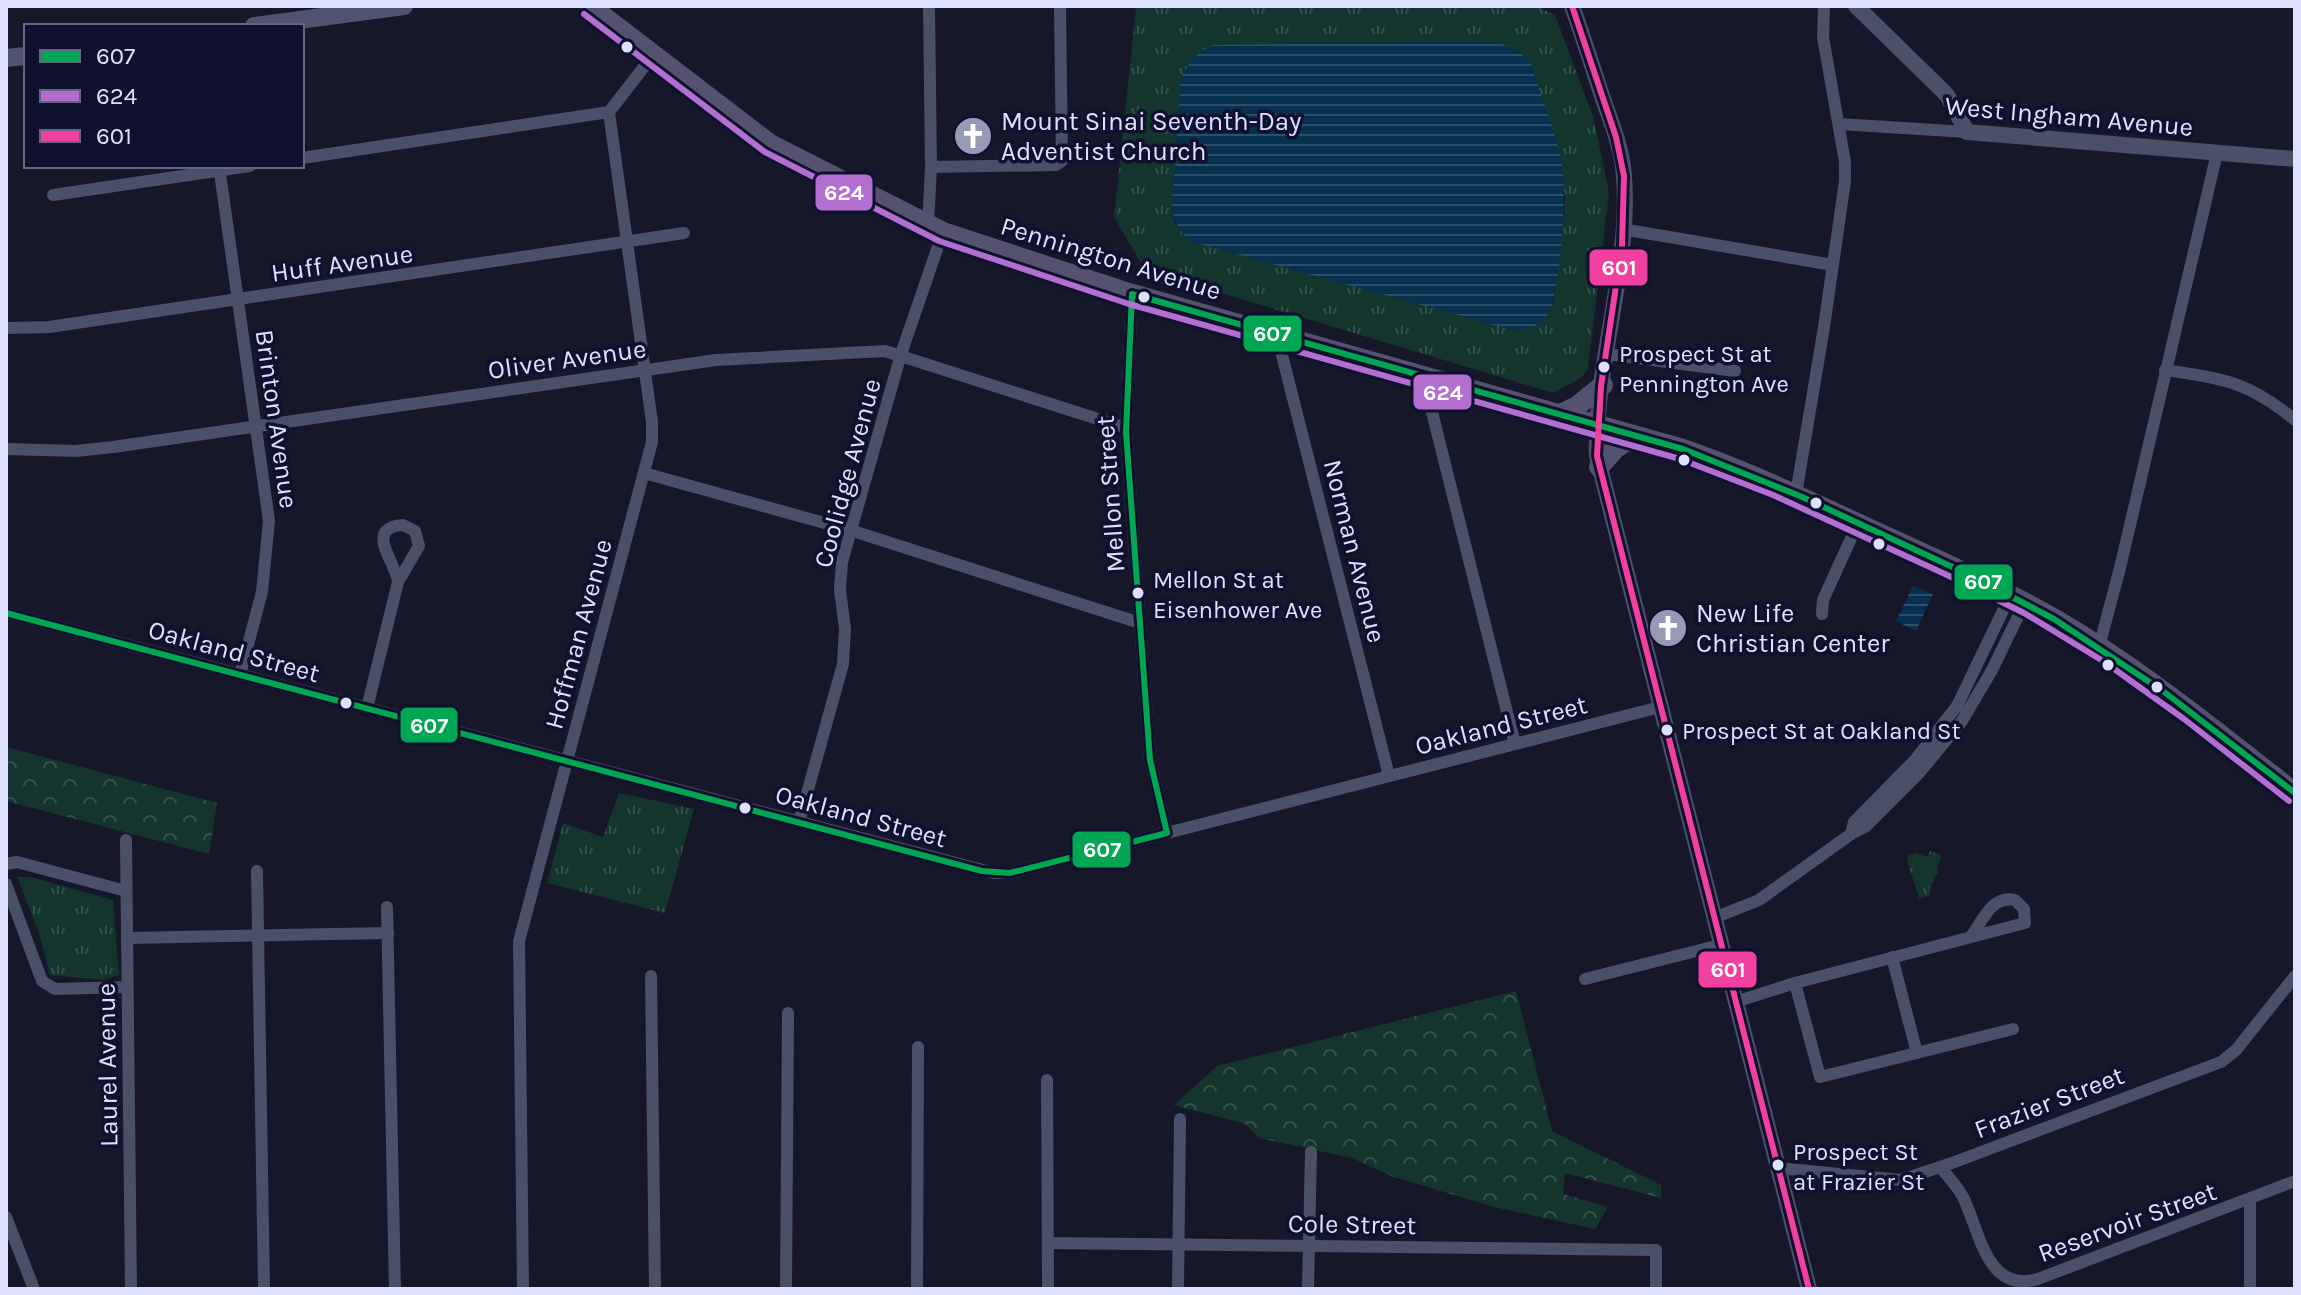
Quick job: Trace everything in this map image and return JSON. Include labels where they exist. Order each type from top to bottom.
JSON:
[{"type":"main road","points":[[269,24],[404,6]]},
{"type":"main road","name":"Pennington Avenue","points":[[590,6],[612,14],[654,54],[770,144],[936,229],[1132,294],[1717,461],[1796,494],[2018,598],[2099,647],[2207,723],[2295,793]]},
{"type":"main road","points":[[1560,414],[1584,401],[1603,385]]},
{"type":"main road","points":[[1599,467],[1616,448],[1635,436]]},
{"type":"street","name":"Coolidge Avenue","points":[[799,822],[843,664],[845,629],[840,571],[936,229],[931,167],[929,6]]},
{"type":"street","points":[[931,167],[1056,165],[1062,161],[1060,6]]},
{"type":"street","points":[[1572,6],[1618,142],[1625,198],[1596,425],[1599,467],[1809,1289]]},
{"type":"street","points":[[1796,494],[1845,181],[1839,124],[1823,37],[1824,6]]},
{"type":"street","points":[[1856,6],[1947,95],[1967,132]]},
{"type":"street","points":[[304,158],[609,112],[654,54]]},
{"type":"street","name":"Hoffman Avenue","points":[[523,1289],[519,941],[652,437],[609,112]]},
{"type":"street","name":"West Ingham Avenue","points":[[1839,124],[2295,159]]},
{"type":"street","points":[[2099,647],[2217,153]]},
{"type":"street","points":[[53,195],[220,168]]},
{"type":"street","name":"Brinton Avenue","points":[[220,168],[269,521],[262,592],[240,675]]},
{"type":"street","points":[[1622,229],[1833,265]]},
{"type":"street","name":"Huff Avenue","points":[[6,328],[49,327],[684,233]]},
{"type":"street","name":"Mellon Street","points":[[1132,294],[1126,428],[1150,760],[1167,833]]},
{"type":"street","name":"Norman Avenue","points":[[1280,336],[1281,351],[1389,776]]},
{"type":"street","name":"Oliver Avenue","points":[[6,449],[76,451],[740,358],[885,351],[1126,428]]},
{"type":"street","points":[[1607,354],[1735,371]]},
{"type":"street","points":[[2165,370],[2238,384],[2265,397],[2295,420]]},
{"type":"street","points":[[1423,376],[1515,744]]},
{"type":"street","points":[[644,473],[850,530],[1140,623]]},
{"type":"street","points":[[1822,614],[1823,600],[1858,523]]},
{"type":"street","points":[[367,708],[398,582]]},
{"type":"street","points":[[1714,918],[1759,900],[1851,834],[1854,822],[1905,772],[1957,706],[2018,598]]},
{"type":"street","name":"Oakland Street","points":[[6,613],[994,873],[1010,873],[1660,707]]},
{"type":"street","name":"Laurel Avenue","points":[[126,840],[131,1289]]},
{"type":"street","points":[[6,864],[17,862],[126,891]]},
{"type":"street","points":[[257,871],[264,1289]]},
{"type":"street","points":[[6,884],[42,981],[55,989],[127,987]]},
{"type":"street","points":[[387,907],[395,1289]]},
{"type":"street","points":[[127,938],[388,933]]},
{"type":"street","points":[[1735,1002],[1972,935]]},
{"type":"street","points":[[1585,979],[1720,945]]},
{"type":"street","points":[[1892,957],[1917,1053]]},
{"type":"street","points":[[651,976],[655,1289]]},
{"type":"street","name":"Frazier Street","points":[[1778,1168],[1901,1180],[1940,1167],[2221,1062],[2236,1050],[2295,976]]},
{"type":"street","points":[[1795,983],[1820,1077],[2013,1029]]},
{"type":"street","points":[[786,1289],[788,1013]]},
{"type":"street","points":[[917,1289],[918,1047]]},
{"type":"street","points":[[1047,1080],[1048,1289]]},
{"type":"street","points":[[1178,1289],[1180,1119]]},
{"type":"street","points":[[1308,1289],[1311,1152]]},
{"type":"street","name":"Reservoir Street","points":[[1940,1167],[1963,1198],[1992,1266],[2006,1278],[2024,1282],[2295,1181]]},
{"type":"street","points":[[2250,1200],[2250,1289]]},
{"type":"street","points":[[6,1217],[34,1289]]},
{"type":"street","name":"Cole Street","points":[[1048,1243],[1656,1250],[1656,1289]]},
{"type":"green space","points":[[1536,6],[1555,15],[1594,119],[1609,193],[1588,368],[1581,378],[1553,393],[1145,270],[1114,217],[1136,8]],"holes":[[[1213,45],[1225,45],[1563,173],[1565,200],[1554,303],[1182,233],[1174,222],[1172,207]]]},
{"type":"green space","points":[[6,747],[217,803],[209,854],[6,801]]},
{"type":"green space","points":[[619,793],[694,809],[665,913],[547,883],[563,823],[603,837]]},
{"type":"green space","points":[[1930,851],[1941,858],[1938,873],[1933,878],[1929,896],[1919,898],[1907,860],[1909,855],[1916,853],[1928,857]]},
{"type":"green space","points":[[17,877],[31,877],[113,900],[119,975],[103,980],[50,975],[39,933]]},
{"type":"green space","points":[[1516,991],[1552,1131],[1661,1185],[1661,1198],[1565,1173],[1563,1194],[1608,1207],[1595,1229],[1494,1207],[1391,1176],[1352,1158],[1259,1138],[1245,1124],[1174,1105],[1217,1066]]},
{"type":"water","points":[[1491,41],[1513,49],[1531,64],[1563,171],[1563,221],[1556,285],[1549,312],[1538,324],[1513,330],[1192,242],[1178,226],[1172,207],[1181,78],[1194,58],[1207,48],[1213,45]]},
{"type":"water","points":[[1913,586],[1933,594],[1916,631],[1896,621]]},
{"type":"transit line","name":"601","points":[[1572,6],[1616,137],[1624,176],[1622,246],[1601,386],[1597,456],[1809,1289]]},
{"type":"transit line","name":"624","points":[[584,14],[765,152],[939,241],[1129,304],[1680,459],[1773,495],[1945,574],[2024,613],[2103,661],[2289,801]]},
{"type":"transit line","name":"607","points":[[6,613],[982,871],[1010,873],[1167,833],[1150,760],[1126,432],[1132,294],[1683,449],[1800,496],[1976,578],[2054,619],[2163,691],[2295,793]]},
{"type":"place","name":"Mount Sinai Seventh-Day Adventist Church","points":[[973,136]]},
{"type":"place","name":"Prospect St at Pennington Ave","points":[[1604,367]]},
{"type":"place","name":"Mellon St at Eisenhower Ave","points":[[1138,593]]},
{"type":"place","name":"New Life Christian Center","points":[[1668,628]]},
{"type":"place","name":"Prospect St at Oakland St","points":[[1667,730]]},
{"type":"place","name":"Prospect St at Frazier St","points":[[1778,1165]]}]
